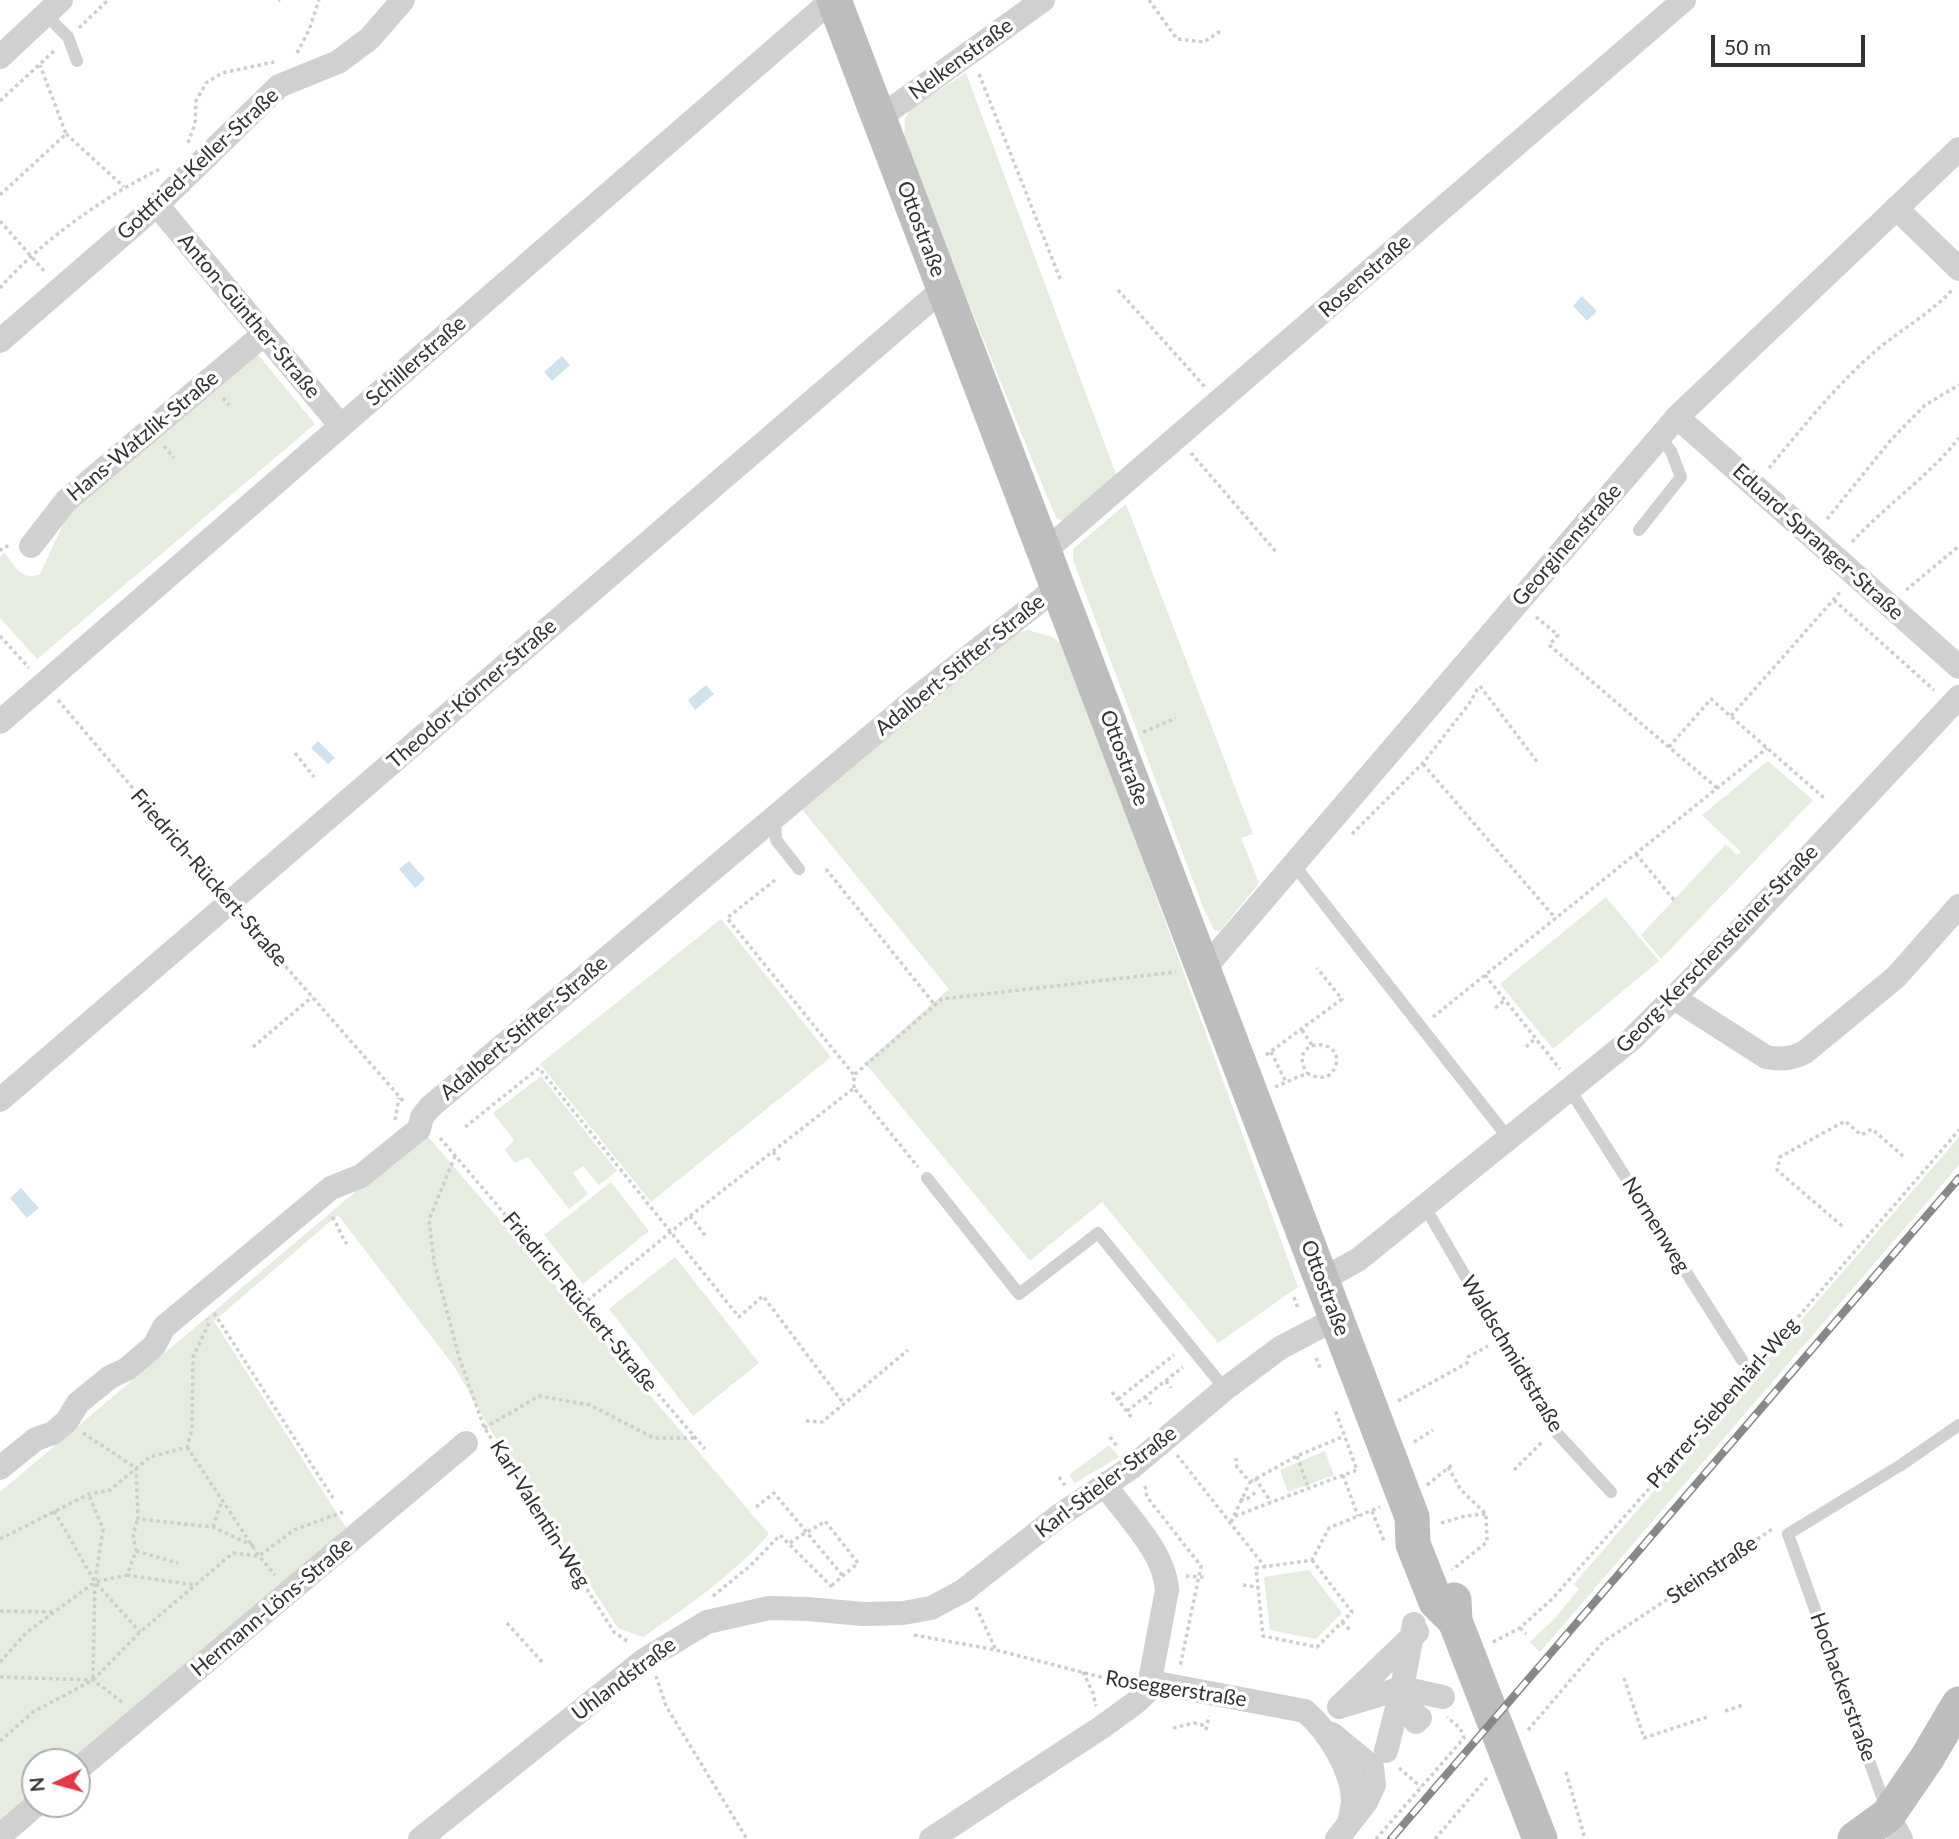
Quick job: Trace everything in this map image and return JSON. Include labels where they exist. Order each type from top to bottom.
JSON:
[{"type":"street","name":"Gottfried-Keller-Straße","points":[[0,341],[157,205],[279,86],[338,62],[369,39],[403,0]]},
{"type":"street","name":"Ottostraße","points":[[833,0],[1204,969],[1262,1127],[1308,1288],[1337,1318],[1424,1510],[1430,1536],[1454,1596],[1455,1621],[1541,1839]]},
{"type":"street","name":"Schillerstraße","points":[[0,722],[833,0]]},
{"type":"street","name":"Nelkenstraße","points":[[879,118],[1043,0]]},
{"type":"street","name":"Rosenstraße","points":[[1045,551],[1684,0]]},
{"type":"street","points":[[0,57],[53,7]]},
{"type":"street","name":"Georginenstraße","points":[[1204,969],[1677,417],[1959,149]]},
{"type":"street","name":"Anton-Günther-Straße","points":[[157,205],[341,426]]},
{"type":"street","points":[[1896,208],[1959,269]]},
{"type":"street","name":"Theodor-Körner-Straße","points":[[0,1100],[944,288]]},
{"type":"street","name":"Hans-Watzlik-Straße","points":[[31,546],[66,501],[264,334]]},
{"type":"street","name":"Eduard-Spranger-Straße","points":[[1677,417],[1959,667]]},
{"type":"street","name":"Adalbert-Stifter-Straße","points":[[0,1468],[36,1439],[53,1433],[67,1421],[78,1403],[110,1377],[127,1369],[154,1346],[164,1327],[205,1305],[331,1188],[361,1176],[412,1135],[419,1129],[422,1117],[430,1107],[920,695],[1059,586]]},
{"type":"street","name":"Georg-Kerschensteiner-Straße","points":[[1308,1288],[1359,1259],[1633,1038],[1674,999],[1955,701]]},
{"type":"street","points":[[1674,999],[1766,1057],[1794,1057],[1805,1052],[1896,976],[1959,906]]},
{"type":"street","name":"Karl-Stieler-Straße","points":[[863,1614],[903,1613],[932,1608],[953,1597],[1104,1484],[1132,1467],[1225,1389],[1280,1348],[1337,1318]]},
{"type":"street","name":"Hermann-Löns-Straße","points":[[91,1758],[475,1435]]},
{"type":"street","points":[[931,1839],[1102,1727],[1148,1691],[1167,1590],[1166,1575],[1160,1559],[1104,1484]]},
{"type":"street","name":"Uhlandstraße","points":[[420,1839],[644,1660],[706,1622],[769,1608],[863,1614]]},
{"type":"street","points":[[1415,1639],[1417,1697],[1339,1707],[1380,1662],[1415,1639]]},
{"type":"street","points":[[1380,1662],[1417,1697]]},
{"type":"street","name":"Roseggerstraße","points":[[1151,1682],[1305,1711],[1322,1728],[1337,1737],[1372,1767],[1374,1785],[1366,1802],[1343,1832]]},
{"type":"street","points":[[1855,1839],[1895,1827],[1927,1758],[1959,1704]]},
{"type":"street","points":[[0,1836],[21,1818]]},
{"type":"lane","points":[[53,7],[77,61]]},
{"type":"lane","points":[[1639,530],[1681,477],[1671,451],[1660,438]]},
{"type":"lane","points":[[775,816],[776,840],[799,869]]},
{"type":"lane","points":[[1294,865],[1509,1139]]},
{"type":"lane","name":"Nornenweg","points":[[1572,1089],[1742,1360]]},
{"type":"lane","points":[[926,1178],[1019,1294],[1098,1233],[1225,1389]]},
{"type":"lane","name":"Waldschmidtstraße","points":[[1425,1207],[1556,1432],[1611,1492]]},
{"type":"lane","points":[[1788,1534],[1901,1465],[1959,1425]]},
{"type":"lane","name":"Hochackerstraße","points":[[1788,1534],[1895,1827]]},
{"type":"path","points":[[75,31],[108,0]]},
{"type":"path","points":[[289,58],[297,54],[319,0]]},
{"type":"path","points":[[1149,0],[1177,39],[1204,42],[1222,30]]},
{"type":"path","points":[[0,101],[60,46]]},
{"type":"path","points":[[970,52],[1061,281]]},
{"type":"path","points":[[186,149],[195,124],[196,101],[206,83],[222,73],[281,61]]},
{"type":"path","points":[[40,65],[66,134],[124,187]]},
{"type":"path","points":[[0,195],[66,134]]},
{"type":"path","points":[[0,288],[30,256],[124,187],[163,168]]},
{"type":"path","points":[[0,221],[60,290]]},
{"type":"path","points":[[1754,485],[1819,408],[1870,357],[1926,314],[1959,283]]},
{"type":"path","points":[[1118,290],[1219,403]]},
{"type":"path","points":[[1813,538],[1890,441],[1925,405],[1959,385]]},
{"type":"path","points":[[1837,559],[1873,520],[1945,455],[1959,438]]},
{"type":"path","points":[[1178,439],[1278,553]]},
{"type":"path","points":[[1889,605],[1959,546]]},
{"type":"path","points":[[1731,716],[1856,576]]},
{"type":"path","points":[[1834,600],[1955,701]]},
{"type":"path","points":[[1518,602],[1558,635],[1549,645],[1717,788]]},
{"type":"path","name":"Friedrich-Rückert-Straße","points":[[0,636],[399,1098],[422,1117]]},
{"type":"path","points":[[1463,667],[1538,763]]},
{"type":"path","points":[[1343,841],[1423,763],[1469,704],[1479,686]]},
{"type":"path","points":[[1669,747],[1711,699],[1824,798]]},
{"type":"path","points":[[1118,743],[1176,718]]},
{"type":"path","points":[[1421,1027],[1767,748]]},
{"type":"path","points":[[295,753],[314,777]]},
{"type":"path","points":[[1423,763],[1556,919]]},
{"type":"path","points":[[1636,854],[1674,900]]},
{"type":"path","points":[[825,869],[935,1005]]},
{"type":"path","points":[[775,880],[727,918],[854,1075],[854,1088],[926,1178]]},
{"type":"path","points":[[1259,1060],[1342,999],[1317,968]]},
{"type":"path","points":[[854,1075],[942,999],[1204,969]]},
{"type":"path","points":[[1485,975],[1572,1089]]},
{"type":"path","points":[[253,1046],[312,997]]},
{"type":"path","points":[[1495,1008],[1505,1000]]},
{"type":"path","points":[[1302,1030],[1312,1045]]},
{"type":"path","points":[[1526,1047],[1536,1039]]},
{"type":"path","points":[[1312,1045],[1328,1046],[1334,1052],[1335,1068],[1329,1074],[1322,1078],[1307,1073],[1302,1058],[1312,1045]]},
{"type":"path","points":[[1270,1052],[1287,1082],[1307,1073]]},
{"type":"path","points":[[465,1127],[539,1068],[739,1317],[763,1296],[844,1404]]},
{"type":"path","points":[[582,1305],[690,1216],[854,1088]]},
{"type":"path","points":[[1842,1226],[1777,1170],[1780,1157],[1845,1121],[1861,1135],[1872,1129],[1903,1156]]},
{"type":"path","name":"Pfarrer-Siebenhärl-Weg","points":[[1469,1656],[1520,1628],[1553,1598],[1959,1130]]},
{"type":"path","points":[[773,1152],[780,1161]]},
{"type":"path","name":"Friedrich-Rückert-Straße","points":[[455,1155],[705,1449]]},
{"type":"path","name":"Karl-Valentin-Weg","points":[[455,1155],[429,1220],[434,1262],[456,1345],[475,1435],[614,1632],[630,1643],[658,1680],[666,1706],[747,1839]]},
{"type":"path","points":[[327,1211],[341,1229],[341,1237],[347,1244]]},
{"type":"path","points":[[690,1216],[707,1238]]},
{"type":"path","points":[[1298,1308],[1308,1288]]},
{"type":"path","points":[[205,1305],[209,1323],[193,1357],[192,1429],[187,1447],[259,1556],[289,1591]]},
{"type":"path","points":[[205,1305],[333,1498]]},
{"type":"path","points":[[1396,1403],[1467,1363],[1468,1357],[1502,1339]]},
{"type":"path","points":[[806,1421],[822,1422],[908,1350]]},
{"type":"path","points":[[1118,1399],[1174,1355]]},
{"type":"path","points":[[1316,1358],[1321,1370]]},
{"type":"path","points":[[1127,1411],[1183,1367]]},
{"type":"path","points":[[1166,1381],[1171,1388]]},
{"type":"path","points":[[1112,1392],[1132,1418]]},
{"type":"path","points":[[475,1435],[539,1396],[590,1405],[654,1438],[695,1438]]},
{"type":"path","points":[[1145,1396],[1151,1404]]},
{"type":"path","points":[[1235,1516],[1357,1469],[1335,1410]]},
{"type":"path","points":[[67,1421],[135,1468]]},
{"type":"path","points":[[1231,1522],[1240,1500],[1255,1478],[1355,1430]]},
{"type":"path","points":[[1413,1442],[1433,1430]]},
{"type":"path","points":[[1514,1470],[1556,1432]]},
{"type":"path","points":[[0,1539],[89,1494],[110,1490],[150,1457],[187,1447]]},
{"type":"path","points":[[1297,1456],[1308,1487]]},
{"type":"path","points":[[1180,1458],[1265,1567]]},
{"type":"path","points":[[1236,1458],[1237,1467],[1250,1482]]},
{"type":"path","points":[[1453,1569],[1487,1542],[1486,1514],[1461,1490],[1451,1465],[1424,1510],[1451,1519],[1486,1514]]},
{"type":"path","points":[[127,1575],[136,1551],[133,1534],[138,1519],[135,1468]]},
{"type":"path","points":[[1343,1475],[1358,1516]]},
{"type":"path","points":[[1059,1477],[1067,1488]]},
{"type":"path","points":[[1255,1478],[1271,1502]]},
{"type":"path","points":[[1240,1500],[1247,1499],[1256,1492]]},
{"type":"path","points":[[756,1507],[774,1493],[843,1576]]},
{"type":"path","points":[[89,1494],[103,1529],[95,1582],[93,1680]]},
{"type":"path","points":[[213,1527],[222,1501]]},
{"type":"path","points":[[54,1511],[95,1582],[140,1632]]},
{"type":"path","points":[[1312,1560],[1329,1528],[1372,1511]]},
{"type":"path","points":[[0,1741],[33,1712],[93,1680],[140,1632],[233,1553],[259,1556],[294,1530],[342,1512]]},
{"type":"path","points":[[138,1519],[213,1527],[254,1546]]},
{"type":"path","points":[[790,1543],[825,1521],[858,1563],[831,1586]]},
{"type":"path","name":"Steinstraße","points":[[1524,1735],[1603,1642],[1774,1528],[1788,1534]]},
{"type":"path","points":[[709,1599],[750,1566],[780,1535],[863,1614]]},
{"type":"path","points":[[136,1551],[178,1563]]},
{"type":"path","points":[[1312,1560],[1352,1612],[1317,1647],[1263,1636],[1256,1568],[1312,1560]]},
{"type":"path","points":[[0,1662],[27,1632],[95,1582],[127,1575],[195,1586]]},
{"type":"path","points":[[1243,1584],[1258,1587]]},
{"type":"path","points":[[1668,1587],[1672,1597]]},
{"type":"path","points":[[971,1600],[996,1650]]},
{"type":"path","points":[[0,1611],[54,1612]]},
{"type":"path","points":[[1342,1622],[1351,1631]]},
{"type":"path","points":[[507,1623],[542,1662]]},
{"type":"path","points":[[1520,1628],[1526,1634]]},
{"type":"path","name":"Roseggerstraße","points":[[906,1634],[996,1650],[1130,1684],[1151,1682]]},
{"type":"path","points":[[1083,1672],[1093,1693],[1102,1727]]},
{"type":"path","points":[[0,1676],[93,1680],[140,1717]]},
{"type":"path","points":[[1624,1678],[1644,1738],[1707,1717]]},
{"type":"path","points":[[1724,1711],[1743,1705]]},
{"type":"path","points":[[1173,1728],[1194,1723],[1207,1726]]},
{"type":"path","points":[[1376,1839],[1464,1738],[1460,1728],[1462,1725]]},
{"type":"path","points":[[1399,1768],[1421,1787]]},
{"type":"path","points":[[1435,1839],[1493,1771]]},
{"type":"path","points":[[1566,1772],[1585,1839]]},
{"type":"shaded area","points":[[966,73],[1117,477],[1066,521],[1057,519],[1046,494],[904,143],[905,118],[912,107]]},
{"type":"shaded area","points":[[256,352],[315,424],[37,659],[0,618],[0,557],[4,552],[23,574],[40,574],[72,505]]},
{"type":"shaded area","points":[[1126,504],[1253,834],[1241,838],[1259,883],[1220,931],[1214,930],[1203,907],[1073,560],[1073,549]]},
{"type":"shaded area","points":[[1028,630],[1052,637],[1065,646],[1298,1287],[1218,1343],[1102,1202],[1030,1261],[865,1063],[949,989],[800,807],[1003,637]]},
{"type":"shaded area","points":[[1768,761],[1813,800],[1661,959],[1641,935],[1726,844],[1737,855],[1741,852],[1702,815]]},
{"type":"shaded area","points":[[1606,897],[1659,961],[1553,1049],[1500,984]]},
{"type":"shaded area","points":[[721,919],[831,1057],[651,1202],[540,1064]]},
{"type":"shaded area","points":[[541,1076],[617,1171],[599,1185],[583,1166],[573,1173],[588,1194],[569,1209],[528,1157],[515,1163],[505,1150],[514,1140],[493,1113]]},
{"type":"shaded area","points":[[425,1133],[769,1534],[725,1577],[643,1637],[618,1628],[491,1431],[454,1366],[338,1215],[214,1321],[347,1529],[91,1749],[21,1748],[21,1809],[0,1827],[0,1492]]},
{"type":"shaded area","points":[[1959,1137],[1959,1165],[1540,1652],[1530,1642],[1579,1589],[1574,1584]]},
{"type":"shaded area","points":[[611,1182],[649,1231],[583,1284],[544,1235]]},
{"type":"shaded area","points":[[675,1257],[759,1363],[693,1416],[609,1309]]},
{"type":"shaded area","points":[[1109,1445],[1119,1457],[1075,1483],[1069,1475]]},
{"type":"shaded area","points":[[1325,1451],[1334,1475],[1288,1492],[1280,1470]]},
{"type":"shaded area","points":[[1309,1570],[1342,1613],[1316,1639],[1270,1630],[1264,1577]]},
{"type":"water","points":[[1582,296],[1597,311],[1587,321],[1573,306]]},
{"type":"water","points":[[562,356],[570,365],[552,381],[544,372]]},
{"type":"water","points":[[706,685],[714,694],[695,710],[688,700]]},
{"type":"water","points":[[318,741],[335,758],[328,764],[311,748]]},
{"type":"water","points":[[409,861],[425,879],[415,888],[399,869]]},
{"type":"water","points":[[21,1188],[39,1208],[27,1218],[10,1198]]},
{"type":"railway","points":[[1391,1839],[1959,1178]]}]
